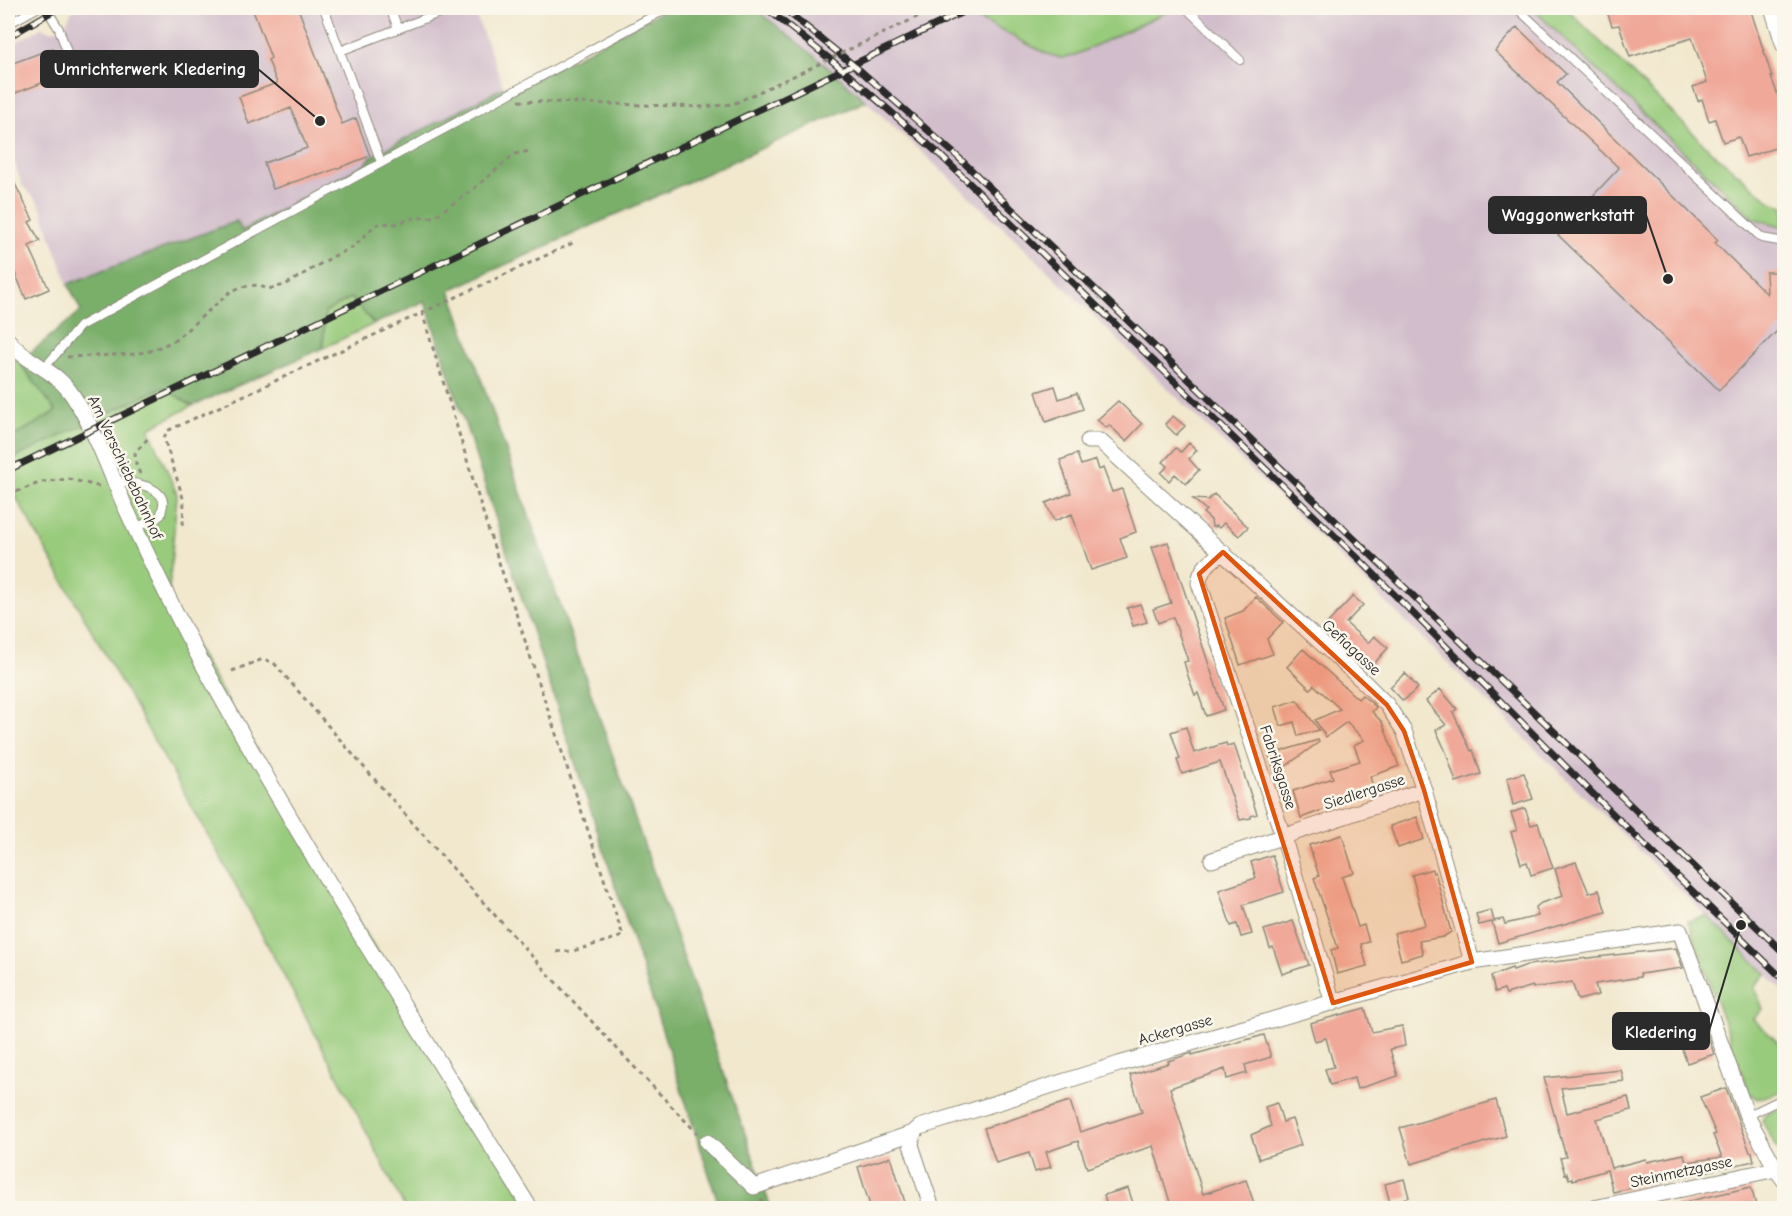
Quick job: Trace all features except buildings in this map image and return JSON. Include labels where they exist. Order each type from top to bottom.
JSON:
[{"type":"street","points":[[1772,8],[1785,46]]},
{"type":"street","name":"Am Verschiebebahnhof","points":[[8,342],[22,354],[49,363],[73,395],[168,600],[207,671],[309,848],[530,1209]]},
{"type":"street","name":"Gefiagasse","points":[[1088,441],[1100,441],[1387,705],[1404,731],[1424,790],[1472,962]]},
{"type":"street","name":"Fabriksgasse","points":[[1222,552],[1199,573],[1199,582],[1282,836],[1333,1003]]},
{"type":"street","name":"Siedlergasse","points":[[1212,860],[1424,790]]},
{"type":"street","name":"Ackergasse","points":[[707,1143],[754,1187],[913,1133],[920,1126],[1119,1064],[1472,962],[1680,931],[1747,1116]]},
{"type":"street","points":[[1747,1116],[1780,1174]]},
{"type":"street","points":[[913,1133],[911,1145],[932,1209]]},
{"type":"street","name":"Steinmetzgasse","points":[[1594,1209],[1780,1174]]},
{"type":"lane","points":[[8,24],[37,8]]},
{"type":"lane","points":[[46,8],[58,29],[73,69]]},
{"type":"lane","points":[[324,8],[381,162]]},
{"type":"lane","points":[[390,8],[398,28]]},
{"type":"lane","points":[[340,51],[452,8]]},
{"type":"lane","points":[[49,363],[80,326],[668,8]]},
{"type":"lane","points":[[1186,8],[1240,60]]},
{"type":"lane","points":[[1517,8],[1762,238],[1785,242]]},
{"type":"lane","points":[[116,486],[146,487],[158,493],[163,501],[161,515],[153,521],[135,527]]},
{"type":"lane","points":[[1747,1116],[1785,1098]]},
{"type":"path","points":[[497,100],[704,107],[733,104],[936,8]]},
{"type":"path","points":[[49,363],[134,354],[150,351],[174,341],[230,292],[241,287],[257,285],[268,289],[285,285],[332,256],[355,246],[375,225],[434,217],[471,191],[515,154],[530,152]]},
{"type":"path","points":[[183,525],[184,501],[164,438],[167,431],[574,242]]},
{"type":"path","points":[[422,312],[488,529],[623,936],[573,951],[553,952]]},
{"type":"path","points":[[146,487],[136,464],[135,453],[149,437]]},
{"type":"path","points":[[8,495],[42,482],[69,479],[116,486]]},
{"type":"path","points":[[232,671],[263,659],[274,663],[542,969],[707,1143]]},
{"type":"highlighted area","points":[[1223,552],[1387,705],[1404,731],[1424,790],[1472,962],[1333,1003],[1199,574]]},
{"type":"shaded area","points":[[81,8],[473,8],[504,87],[371,157],[366,164],[242,232],[237,221],[68,284],[39,203],[22,185],[8,145],[8,47],[41,28],[52,31],[64,27],[72,11]]},
{"type":"shaded area","points":[[754,8],[956,8],[1047,54],[1061,58],[1171,8],[1532,8],[1753,218],[1784,227],[1784,992],[1009,233],[822,62]]},
{"type":"green space","points":[[668,8],[754,8],[822,62],[866,101],[450,290],[771,1208],[720,1208],[425,301],[374,324],[351,298],[325,312],[323,348],[192,406],[163,387],[8,461],[8,440],[56,411],[19,362],[81,311],[68,284],[237,221],[242,231],[366,164],[371,157],[504,87],[512,91]]},
{"type":"green space","points":[[987,8],[1173,9],[1073,56],[1061,58],[1047,54],[971,15]]},
{"type":"green space","points":[[1532,8],[1566,8],[1712,152],[1771,202],[1784,206],[1784,227],[1753,218]]},
{"type":"green space","points":[[351,297],[374,324],[323,348],[325,312]]},
{"type":"green space","points":[[8,355],[19,362],[57,411],[8,440]]},
{"type":"green space","points":[[163,387],[192,406],[149,428],[177,494],[168,601],[530,1208],[405,1208],[343,1086],[221,858],[15,496],[8,499],[8,461]]},
{"type":"green space","points":[[1707,916],[1766,974],[1754,986],[1763,1009],[1753,1019],[1784,1048],[1784,1091],[1757,1099],[1749,1093],[1688,921]]},
{"type":"green space","points":[[1784,1107],[1784,1160],[1762,1121],[1765,1115]]},
{"type":"railway","points":[[8,37],[58,8]]},
{"type":"railway","points":[[766,8],[836,64],[938,153],[1362,562],[1610,811],[1784,980]]},
{"type":"railway","points":[[783,8],[862,72],[958,157],[1784,953]]},
{"type":"railway","points":[[8,470],[971,8]]},
{"type":"place","name":"Umrichterwerk Kledering","points":[[320,121]]},
{"type":"place","name":"Waggonwerkstatt","points":[[1668,279]]},
{"type":"place","name":"Kledering","points":[[1741,925]]}]
